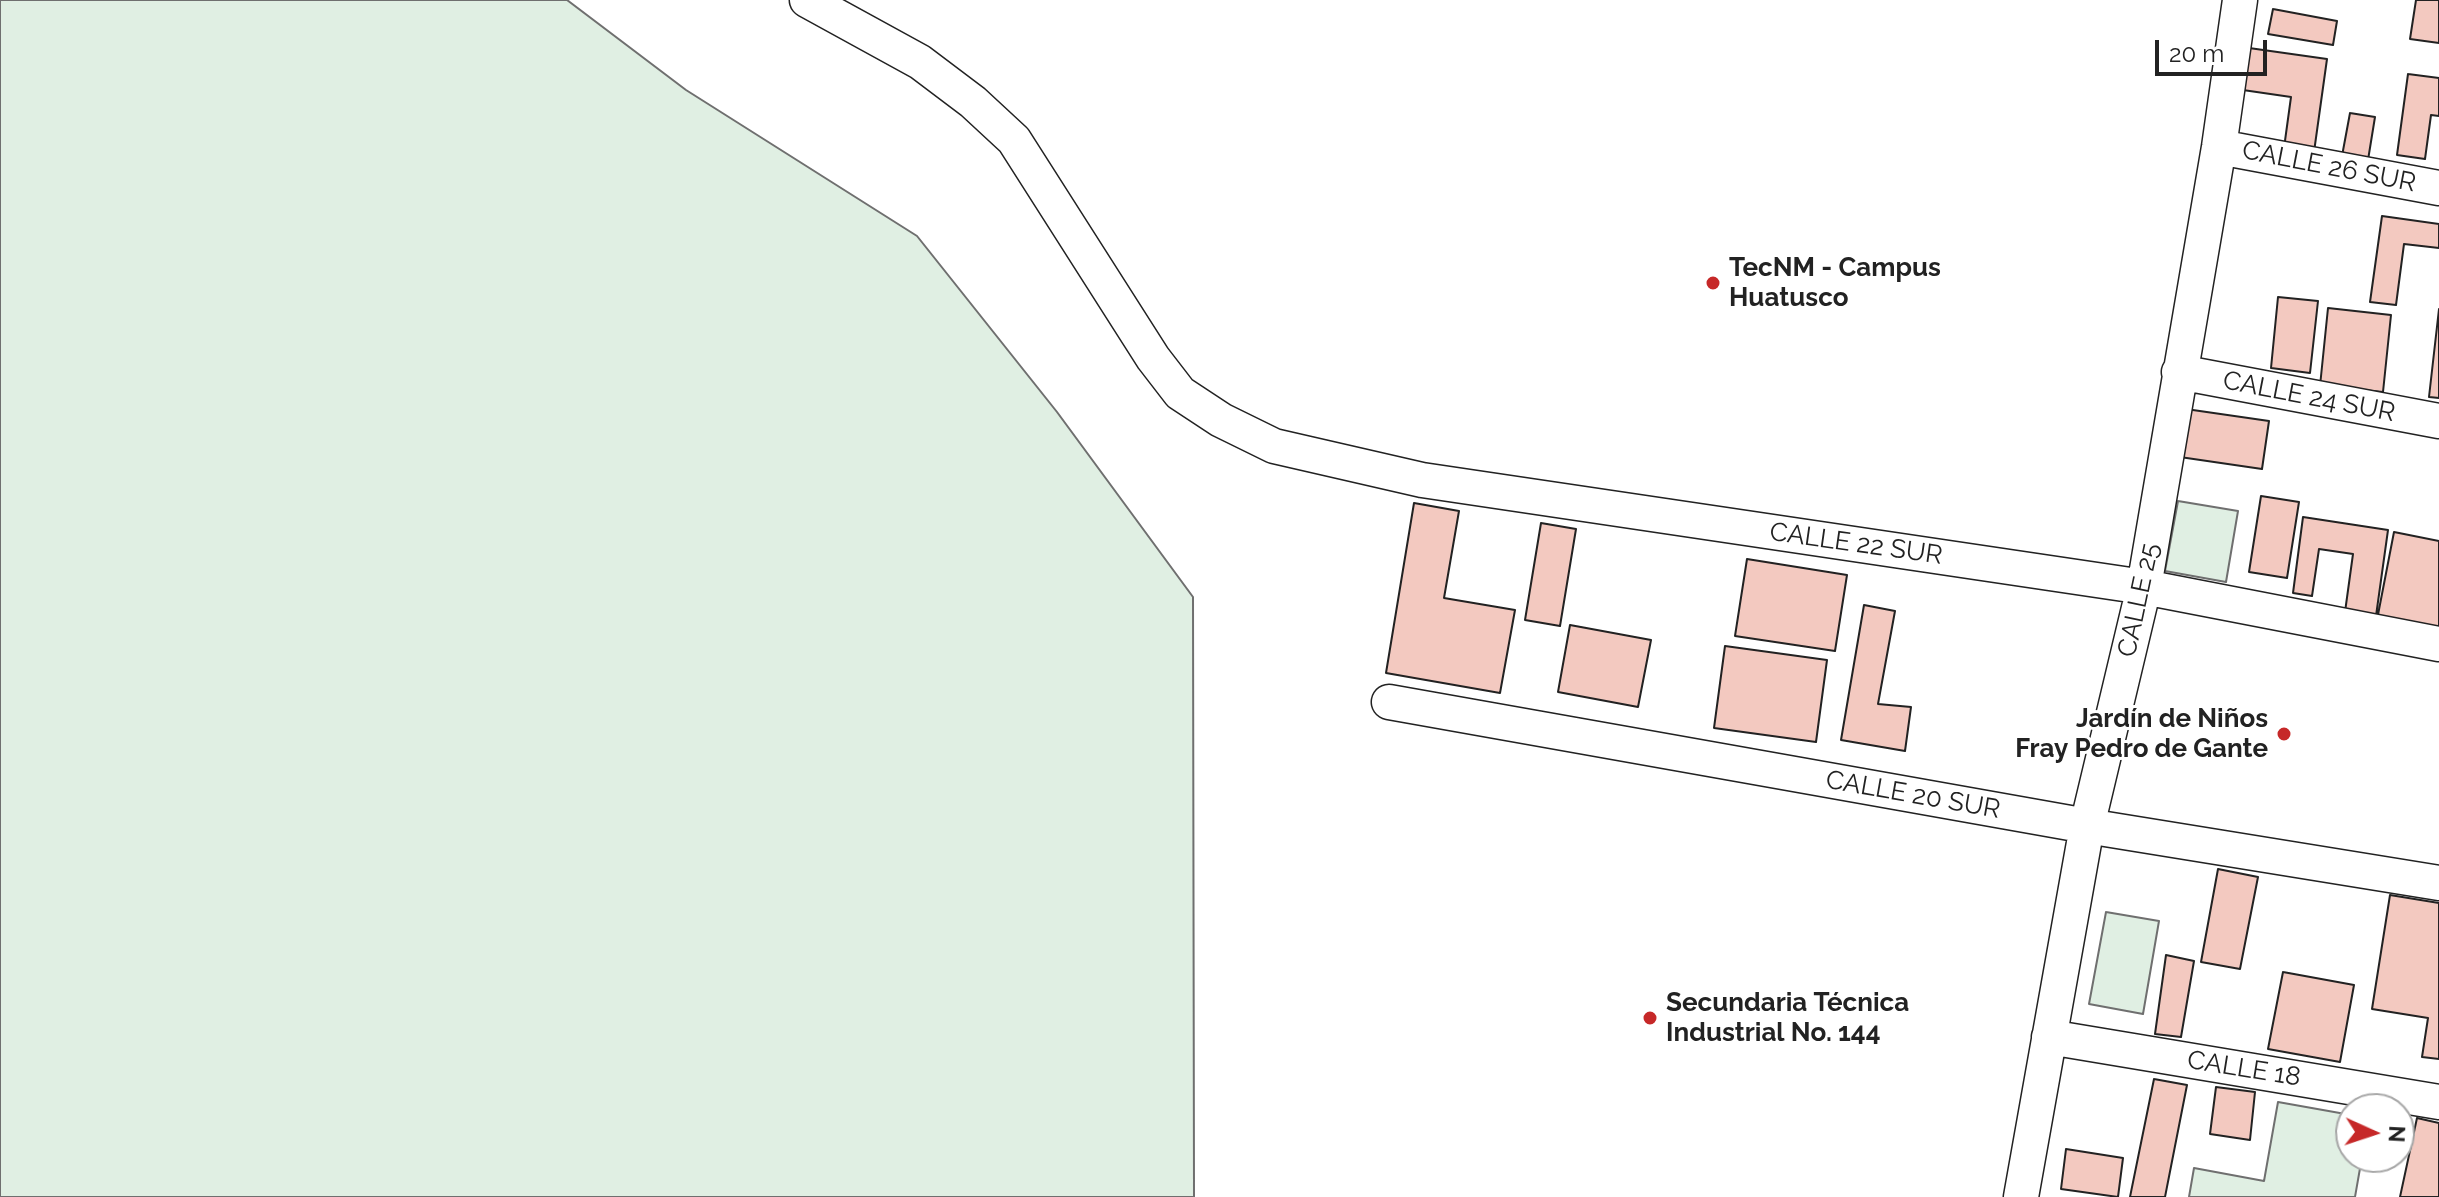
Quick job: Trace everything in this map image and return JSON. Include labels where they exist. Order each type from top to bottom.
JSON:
[{"type":"street","name":"CALLE 22 SUR","points":[[807,0],[920,62],[973,102],[1014,140],[1153,358],[1180,393],[1221,420],[1274,446],[1422,480],[2144,587],[2439,644]]},
{"type":"street","name":"CALLE 25","points":[[2021,1197],[2087,826],[2144,587],[2219,147],[2240,0]]},
{"type":"street","name":"CALLE 26 SUR","points":[[2219,147],[2439,188]]},
{"type":"street","name":"CALLE 24 SUR","points":[[2179,372],[2439,421]]},
{"type":"street","name":"CALLE 20 SUR","points":[[1389,702],[2087,826],[2439,883]]},
{"type":"street","name":"CALLE 18","points":[[2049,1037],[2439,1102]]},
{"type":"green space","points":[[0,0],[567,0],[686,90],[917,236],[1057,412],[1193,597],[1194,1197],[0,1197]]},
{"type":"green space","points":[[2178,501],[2238,511],[2226,582],[2165,571]]},
{"type":"green space","points":[[2106,912],[2159,921],[2143,1014],[2089,1004]]},
{"type":"green space","points":[[2278,1102],[2335,1112],[2335,1173],[2359,1173],[2355,1197],[2189,1197],[2194,1168],[2264,1181]]},
{"type":"building","points":[[2416,0],[2439,0],[2439,43],[2410,39]]},
{"type":"building","points":[[2273,9],[2337,21],[2333,45],[2268,34]]},
{"type":"building","points":[[2242,47],[2327,59],[2314,152],[2284,148],[2291,97],[2236,89]]},
{"type":"building","points":[[2408,74],[2439,78],[2439,116],[2431,115],[2425,159],[2397,155]]},
{"type":"building","points":[[2350,113],[2375,117],[2368,160],[2342,156]]},
{"type":"building","points":[[2382,216],[2439,224],[2439,248],[2404,244],[2396,305],[2370,302]]},
{"type":"building","points":[[2278,297],[2318,301],[2310,373],[2271,368]]},
{"type":"building","points":[[2328,308],[2391,315],[2383,392],[2320,386]]},
{"type":"building","points":[[2439,309],[2439,398],[2429,397]]},
{"type":"building","points":[[2179,408],[2269,421],[2262,469],[2173,456]]},
{"type":"building","points":[[2261,496],[2299,502],[2287,578],[2249,572]]},
{"type":"building","points":[[1414,503],[1459,511],[1444,598],[1515,610],[1500,693],[1386,673]]},
{"type":"building","points":[[2303,517],[2388,530],[2376,616],[2345,612],[2353,554],[2319,549],[2312,596],[2293,593]]},
{"type":"building","points":[[1541,523],[1576,529],[1560,626],[1525,620]]},
{"type":"building","points":[[2394,532],[2439,541],[2439,637],[2376,625]]},
{"type":"building","points":[[1747,559],[1847,575],[1835,651],[1735,636]]},
{"type":"building","points":[[1864,605],[1895,611],[1878,704],[1911,707],[1905,751],[1841,740]]},
{"type":"building","points":[[1570,625],[1651,640],[1638,707],[1558,692]]},
{"type":"building","points":[[1725,646],[1827,660],[1816,742],[1714,728]]},
{"type":"building","points":[[2218,869],[2258,877],[2240,969],[2201,962]]},
{"type":"building","points":[[2390,895],[2439,903],[2439,1059],[2422,1057],[2428,1018],[2372,1009]]},
{"type":"building","points":[[2166,955],[2194,961],[2181,1037],[2155,1034]]},
{"type":"building","points":[[2283,972],[2354,985],[2340,1062],[2268,1049]]},
{"type":"building","points":[[2154,1079],[2187,1085],[2165,1197],[2130,1197]]},
{"type":"building","points":[[2216,1087],[2255,1092],[2250,1140],[2210,1134]]},
{"type":"building","points":[[2417,1118],[2439,1123],[2439,1197],[2400,1197],[2405,1173],[2415,1173]]},
{"type":"building","points":[[2066,1149],[2123,1158],[2118,1197],[2061,1189]]},
{"type":"place","name":"TecNM - Campus Huatusco","points":[[1713,283]]},
{"type":"place","name":"Jardín de Niños Fray Pedro de Gante","points":[[2284,734]]},
{"type":"place","name":"Secundaria Técnica Industrial No. 144","points":[[1650,1018]]}]
